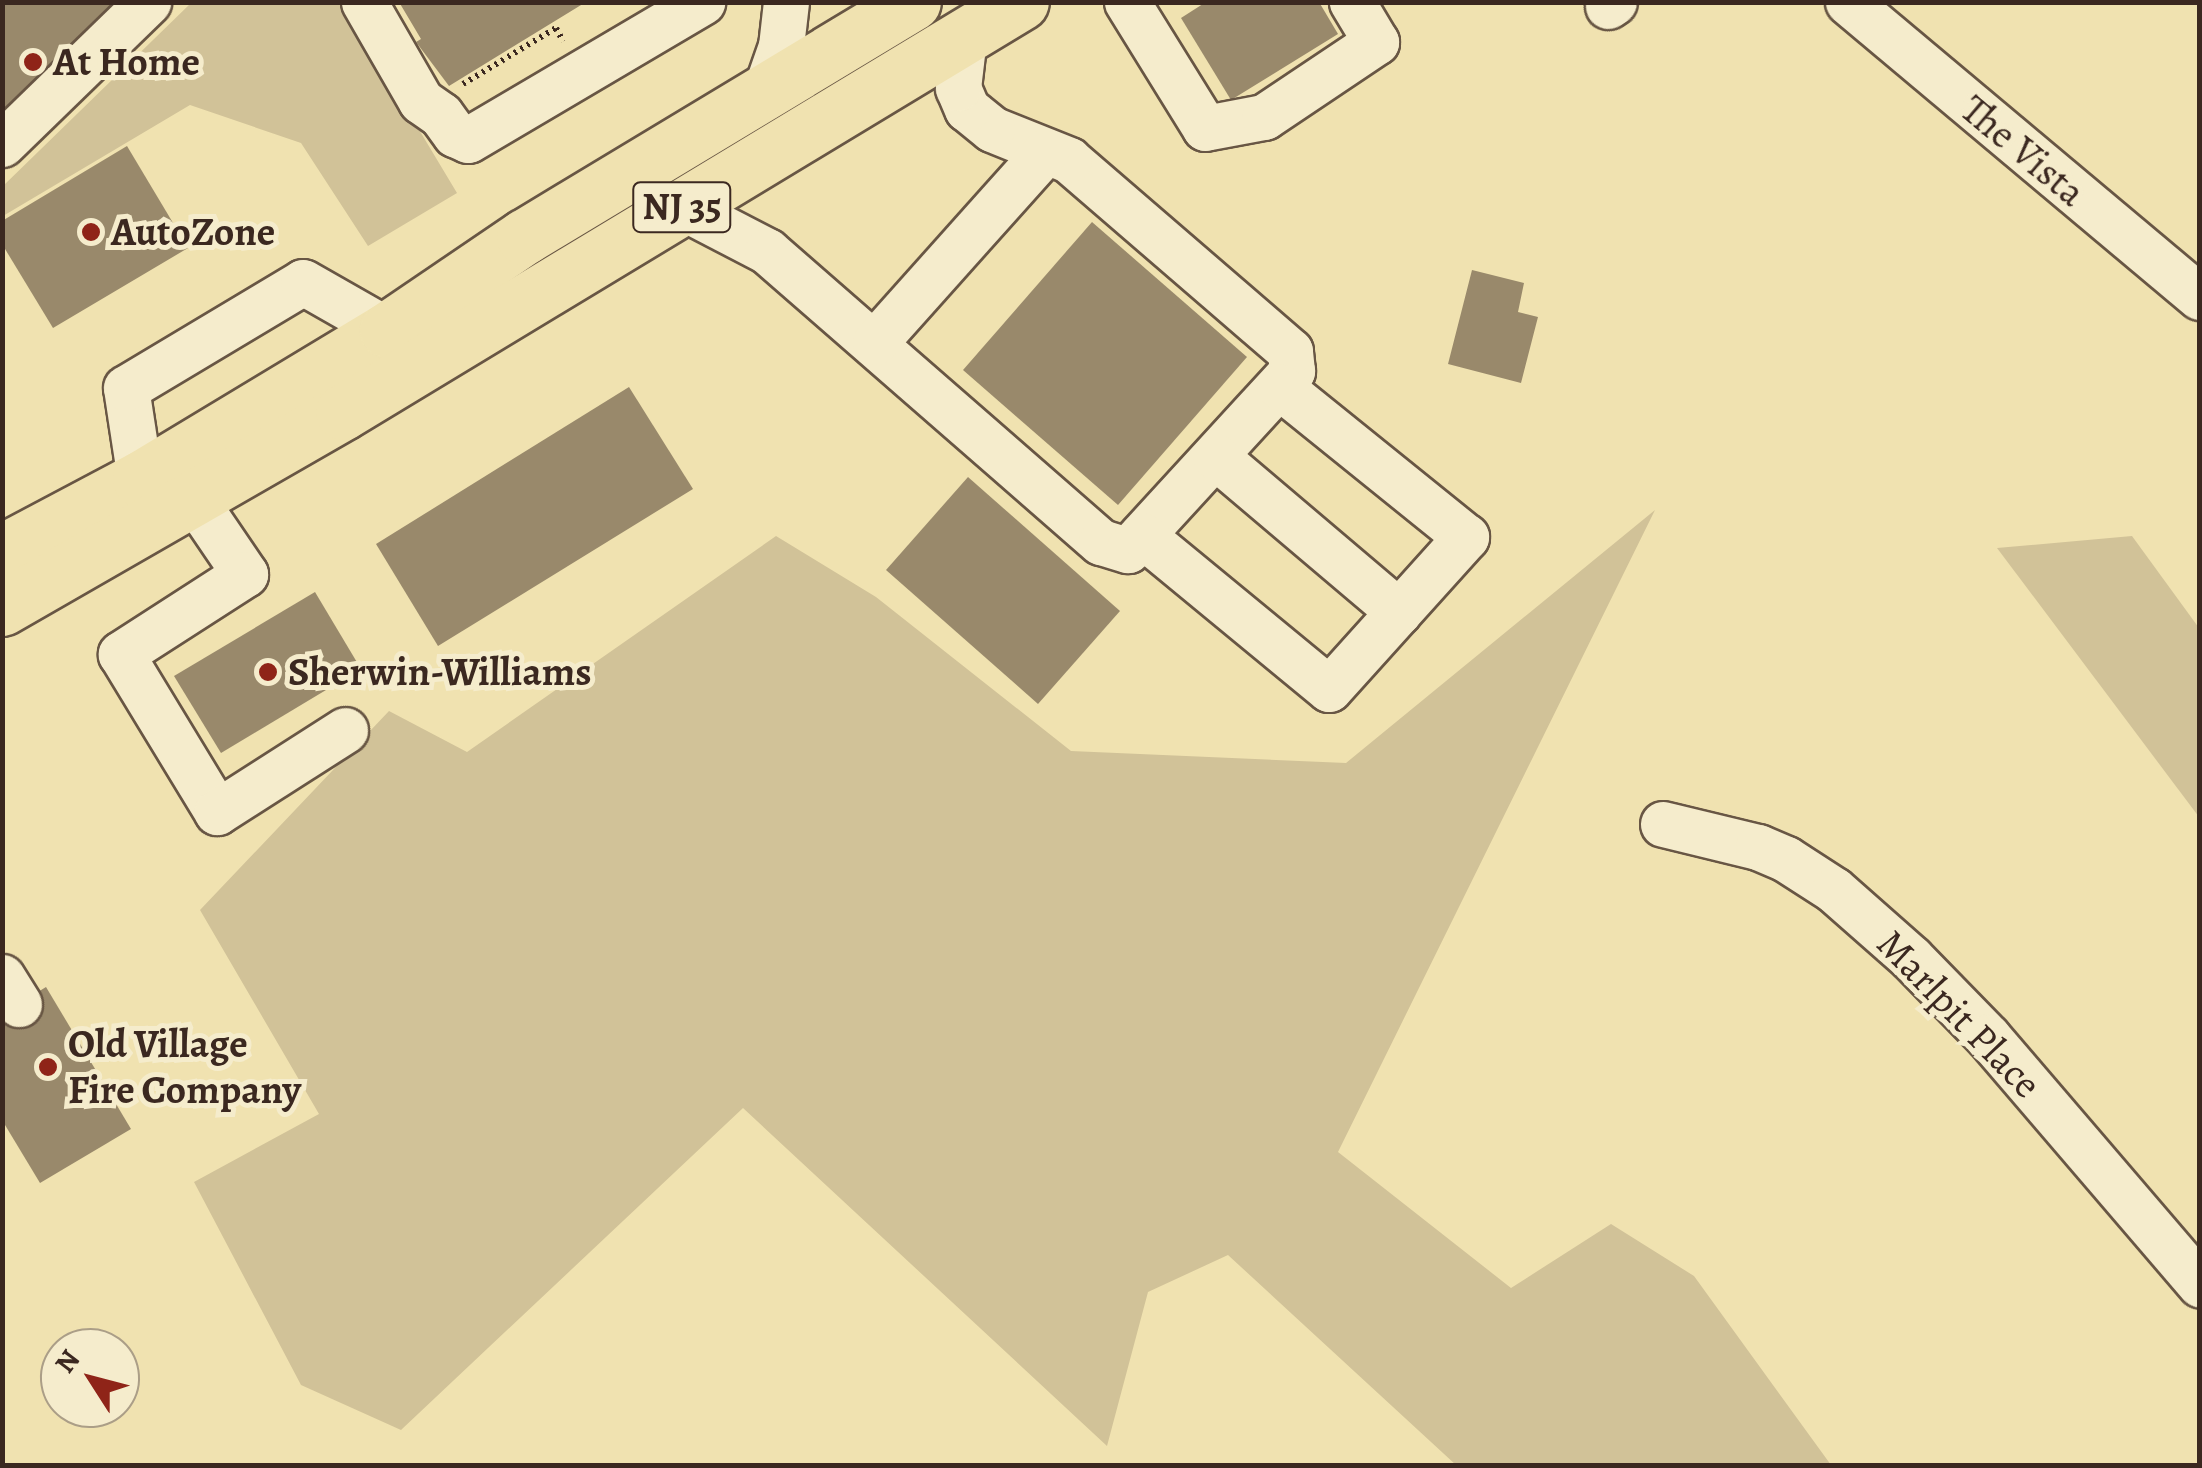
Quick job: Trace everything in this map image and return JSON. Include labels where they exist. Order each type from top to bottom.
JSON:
[{"type":"highway","name":"NJ 35","points":[[2,608],[194,499],[1021,2]]},
{"type":"highway","name":"NJ 35","points":[[2,552],[140,479],[387,330],[524,237],[912,3]]},
{"type":"street","points":[[2,144],[148,2]]},
{"type":"street","points":[[364,2],[420,100],[459,137],[480,136],[702,2]]},
{"type":"street","points":[[766,92],[781,46],[786,2]]},
{"type":"street","points":[[852,2],[882,10],[912,3]]},
{"type":"street","points":[[1127,2],[1205,128],[1264,117],[1376,42],[1352,2]]},
{"type":"street","name":"The Vista","points":[[1848,2],[2200,297]]},
{"type":"street","points":[[964,36],[958,88],[967,110],[992,129],[1069,160],[1290,351],[1286,379],[1135,543]]},
{"type":"street","points":[[875,342],[1046,151]]},
{"type":"street","points":[[682,208],[767,251],[1101,542],[1135,543],[1329,689],[1466,538],[1286,379]]},
{"type":"street","points":[[140,479],[126,388],[303,282],[387,330]]},
{"type":"street","points":[[1215,456],[1399,612]]},
{"type":"street","points":[[194,499],[244,574],[121,654],[216,812],[345,730]]},
{"type":"street","name":"Marlpit Place","points":[[1664,824],[1758,847],[1786,858],[1834,890],[1912,958],[1988,1037],[2200,1284]]},
{"type":"shaded area","points":[[191,3],[343,3],[457,193],[368,246],[301,143],[190,105],[3,216],[3,186]]},
{"type":"shaded area","points":[[1655,510],[1338,1152],[1511,1288],[1611,1224],[1694,1276],[1831,1465],[1456,1465],[1228,1255],[1148,1292],[1107,1446],[743,1108],[401,1430],[301,1385],[194,1182],[319,1114],[200,910],[389,711],[467,752],[776,536],[876,597],[1071,751],[1346,763]]},
{"type":"shaded area","points":[[2132,536],[2199,628],[2199,817],[1997,548]]},
{"type":"building","name":"At Home","points":[[2,2],[124,2],[2,122]]},
{"type":"building","points":[[399,2],[586,2],[449,86],[416,42],[421,39]]},
{"type":"building","points":[[1206,2],[1319,2],[1338,34],[1231,100],[1181,18]]},
{"type":"building","name":"AutoZone","points":[[127,146],[188,248],[53,328],[2,244],[2,221]]},
{"type":"building","points":[[1092,222],[1247,357],[1118,505],[963,370]]},
{"type":"building","points":[[1472,270],[1524,283],[1518,312],[1538,317],[1521,383],[1448,364]]},
{"type":"building","points":[[629,387],[693,489],[438,646],[376,544]]},
{"type":"building","points":[[968,477],[1120,611],[1038,704],[886,570]]},
{"type":"building","name":"Sherwin-Williams","points":[[315,592],[361,669],[221,753],[174,676]]},
{"type":"building","name":"Old Village Fire Company","points":[[46,987],[131,1129],[40,1183],[2,1120],[2,1014]]},
{"type":"place","name":"At Home","points":[[33,62]]},
{"type":"place","name":"AutoZone","points":[[91,232]]},
{"type":"place","name":"Sherwin-Williams","points":[[268,672]]},
{"type":"place","name":"Old Village Fire Company","points":[[48,1067]]}]
